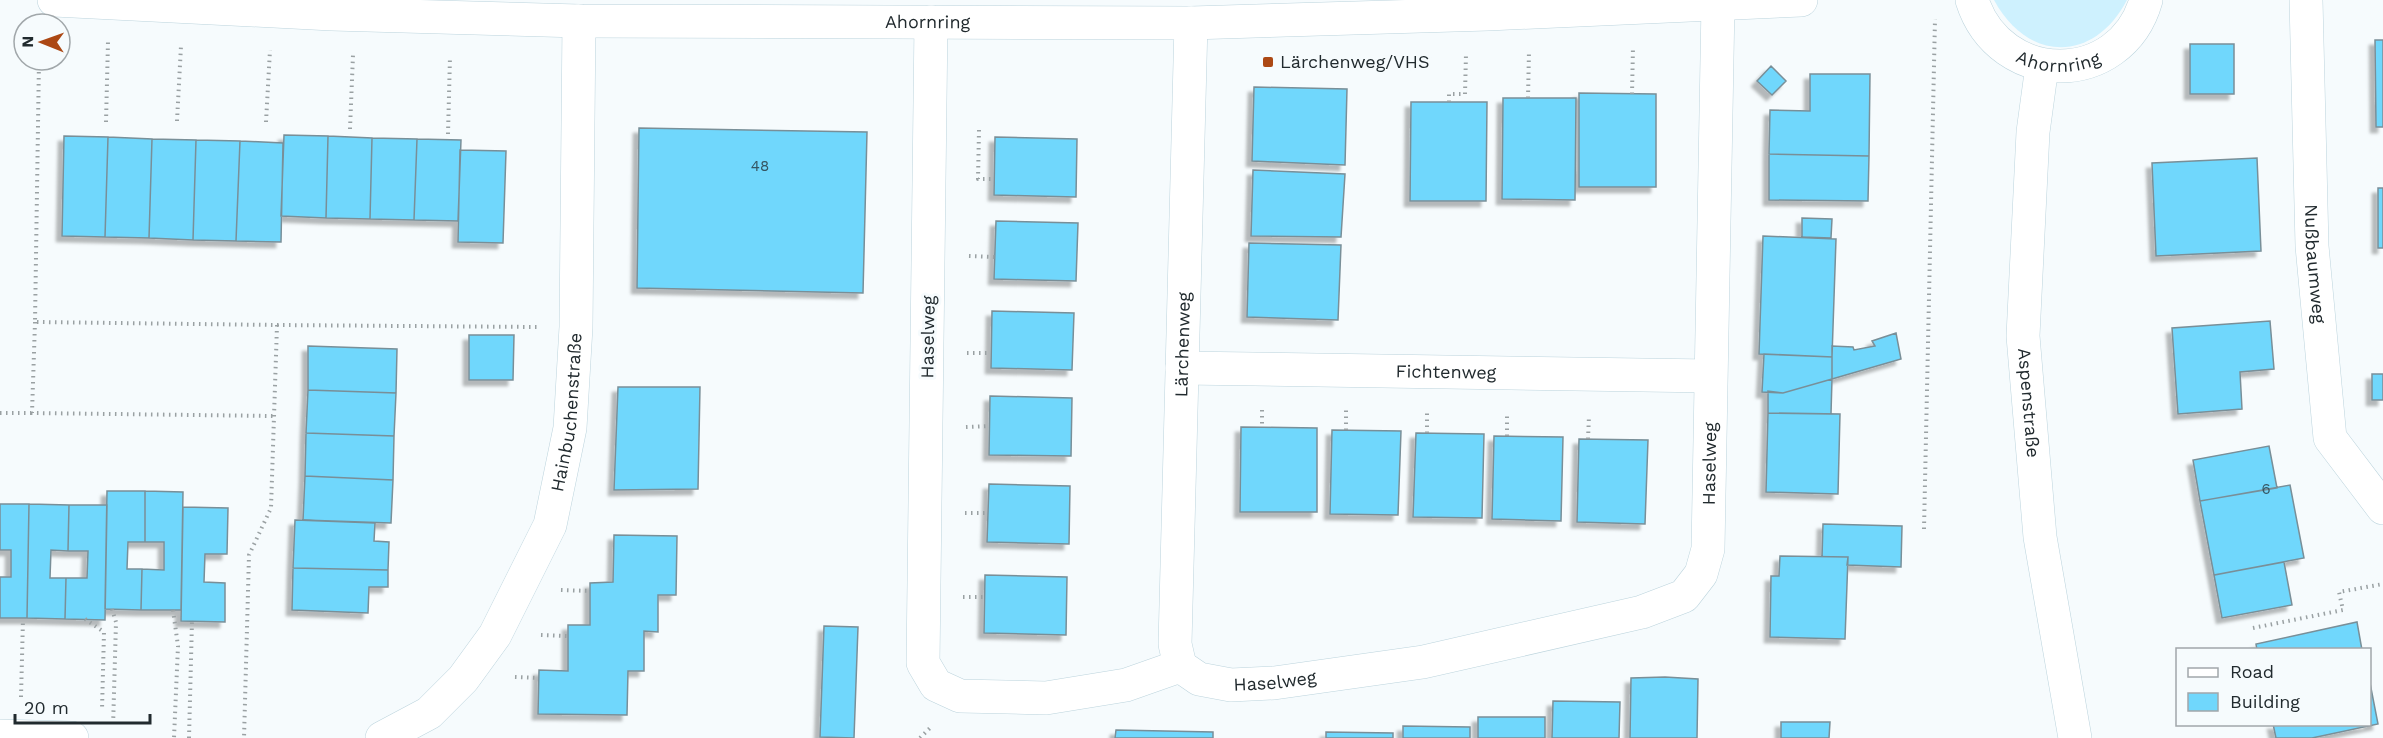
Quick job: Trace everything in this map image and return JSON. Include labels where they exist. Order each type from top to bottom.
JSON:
[{"type":"street","name":"Ahornring","points":[[54,0],[272,10],[340,9],[451,17],[579,21],[1191,23],[1801,0]]},
{"type":"street","name":"Ahornring","points":[[1972,0],[1978,18],[1994,40],[2016,57],[2042,66],[2081,65],[2115,48],[2140,19],[2146,0]]},
{"type":"street","name":"Nußbaumweg","points":[[2306,0],[2312,246],[2331,438],[2383,508]]},
{"type":"street","name":"Haselweg","points":[[931,22],[923,663],[936,685],[960,696],[1046,698],[1126,685],[1180,666],[1199,679],[1231,685],[1274,683],[1423,662],[1642,612],[1684,596],[1701,574],[1708,549],[1718,4]]},
{"type":"street","name":"Hainbuchenstraße","points":[[382,738],[429,713],[463,679],[495,635],[550,525],[570,428],[576,327],[579,21]]},
{"type":"street","name":"Lärchenweg","points":[[1180,666],[1174,644],[1191,23]]},
{"type":"street","name":"Aspenstraße","points":[[2042,66],[2033,132],[2023,336],[2040,537],[2075,738]]},
{"type":"street","name":"Fichtenweg","points":[[1182,369],[1710,376]]},
{"type":"street","points":[[10,737],[72,738]]},
{"type":"path","points":[[106,122],[109,3]]},
{"type":"path","points":[[177,121],[183,6]]},
{"type":"path","points":[[340,9],[350,129]]},
{"type":"path","points":[[266,122],[272,10]]},
{"type":"path","points":[[1924,528],[1935,12]]},
{"type":"path","points":[[448,134],[451,17]]},
{"type":"path","points":[[32,413],[39,72]]},
{"type":"path","points":[[1449,102],[1449,94],[1465,94]]},
{"type":"path","points":[[979,130],[978,179],[994,179]]},
{"type":"path","points":[[34,322],[576,327]]},
{"type":"path","points":[[244,738],[249,555],[271,508],[277,325]]},
{"type":"path","points":[[0,413],[274,416]]},
{"type":"path","points":[[2253,628],[2343,610],[2339,592],[2383,584]]},
{"type":"path","points":[[112,609],[116,622],[112,738]]},
{"type":"path","points":[[173,610],[178,646],[174,738]]},
{"type":"path","points":[[10,737],[23,619]]},
{"type":"path","points":[[85,619],[104,632],[102,714]]},
{"type":"path","points":[[189,738],[192,621]]},
{"type":"shaded area","points":[[1994,0],[2127,0],[2113,21],[2097,35],[2079,44],[2061,47],[2042,44],[2024,35],[2008,21]]},
{"type":"building","points":[[2375,40],[2383,40],[2383,127],[2376,127]]},
{"type":"building","points":[[2190,44],[2234,44],[2234,94],[2190,94]]},
{"type":"building","points":[[1771,66],[1786,81],[1772,95],[1757,81]]},
{"type":"building","points":[[1810,74],[1870,74],[1869,156],[1769,154],[1770,110],[1810,111]]},
{"type":"building","points":[[1254,87],[1347,89],[1345,165],[1252,161]]},
{"type":"building","points":[[1579,93],[1656,94],[1656,187],[1579,187]]},
{"type":"building","points":[[1503,98],[1576,98],[1575,200],[1502,199]]},
{"type":"building","points":[[1411,102],[1487,102],[1486,201],[1410,201]]},
{"type":"building","points":[[639,128],[867,132],[863,293],[637,288]]},
{"type":"building","points":[[284,135],[328,136],[326,218],[281,216]]},
{"type":"building","points":[[64,136],[108,137],[105,237],[62,236]]},
{"type":"building","points":[[328,136],[372,138],[370,219],[326,218]]},
{"type":"building","points":[[108,137],[152,139],[149,238],[105,237]]},
{"type":"building","points":[[995,137],[1077,139],[1076,197],[994,195]]},
{"type":"building","points":[[372,138],[417,139],[414,220],[370,219]]},
{"type":"building","points":[[152,139],[196,140],[193,240],[149,238]]},
{"type":"building","points":[[417,139],[461,140],[458,221],[414,220]]},
{"type":"building","points":[[196,140],[240,141],[236,241],[193,240]]},
{"type":"building","points":[[240,141],[283,143],[281,242],[236,241]]},
{"type":"building","points":[[460,150],[506,151],[503,243],[458,242]]},
{"type":"building","points":[[1769,154],[1869,156],[1868,201],[1769,200]]},
{"type":"building","points":[[2257,158],[2261,251],[2156,256],[2152,163]]},
{"type":"building","points":[[1253,170],[1345,174],[1341,237],[1251,236]]},
{"type":"building","points":[[2378,188],[2383,188],[2383,248],[2378,248]]},
{"type":"building","points":[[1802,218],[1832,219],[1831,238],[1802,237]]},
{"type":"building","points":[[996,221],[1078,223],[1076,281],[994,279]]},
{"type":"building","points":[[1763,236],[1836,239],[1832,357],[1759,354]]},
{"type":"building","points":[[1249,243],[1341,245],[1338,320],[1247,317]]},
{"type":"building","points":[[992,311],[1074,313],[1072,370],[991,368]]},
{"type":"building","points":[[2270,321],[2274,369],[2240,372],[2242,409],[2178,414],[2172,328]]},
{"type":"building","points":[[1896,333],[1901,359],[1832,379],[1832,346],[1853,347],[1854,350],[1875,346],[1872,341]]},
{"type":"building","points":[[469,335],[514,335],[513,380],[469,380]]},
{"type":"building","points":[[308,346],[397,349],[396,393],[308,390]]},
{"type":"building","points":[[1764,354],[1832,357],[1832,379],[1783,393],[1762,392]]},
{"type":"building","points":[[2372,374],[2383,374],[2383,400],[2372,400]]},
{"type":"building","points":[[1832,379],[1831,414],[1768,413],[1768,391],[1783,393]]},
{"type":"building","points":[[618,387],[700,387],[698,489],[614,490]]},
{"type":"building","points":[[308,390],[396,393],[394,436],[306,433]]},
{"type":"building","points":[[990,396],[1072,398],[1071,456],[989,455]]},
{"type":"building","points":[[1768,413],[1840,414],[1838,494],[1766,492]]},
{"type":"building","points":[[1241,427],[1317,428],[1317,512],[1240,512]]},
{"type":"building","points":[[1332,430],[1401,431],[1398,515],[1330,514]]},
{"type":"building","points":[[306,433],[394,436],[393,480],[305,476]]},
{"type":"building","points":[[1416,433],[1484,434],[1482,518],[1413,517]]},
{"type":"building","points":[[1494,436],[1563,437],[1561,521],[1492,519]]},
{"type":"building","points":[[1579,439],[1648,440],[1645,524],[1577,522]]},
{"type":"building","points":[[2269,446],[2277,488],[2200,501],[2193,460]]},
{"type":"building","points":[[305,476],[393,480],[391,523],[303,520]]},
{"type":"building","points":[[989,484],[1070,486],[1069,544],[987,542]]},
{"type":"building","points":[[2290,485],[2304,558],[2214,575],[2200,501]]},
{"type":"building","points":[[107,491],[145,491],[145,542],[128,542],[127,569],[142,569],[141,610],[105,609]]},
{"type":"building","points":[[145,491],[183,492],[181,610],[141,610],[142,569],[164,570],[164,542],[145,542]]},
{"type":"building","points":[[0,504],[29,504],[27,618],[0,618],[0,577],[11,577],[11,550],[0,550]]},
{"type":"building","points":[[29,504],[69,505],[68,551],[51,550],[50,578],[66,578],[65,619],[27,618]]},
{"type":"building","points":[[69,505],[107,505],[105,620],[65,619],[66,578],[87,578],[88,551],[68,551]]},
{"type":"building","points":[[183,507],[228,508],[227,554],[205,554],[204,582],[225,583],[225,622],[181,621]]},
{"type":"building","points":[[295,520],[375,523],[374,541],[389,542],[388,570],[293,568]]},
{"type":"building","points":[[1823,524],[1902,526],[1901,567],[1847,565],[1848,557],[1822,557]]},
{"type":"building","points":[[614,535],[677,536],[676,595],[658,595],[658,632],[644,631],[644,671],[628,671],[627,715],[538,714],[539,670],[568,671],[568,625],[590,625],[590,583],[613,582]]},
{"type":"building","points":[[1780,556],[1848,557],[1845,639],[1770,637],[1771,576],[1779,576]]},
{"type":"building","points":[[2284,562],[2292,605],[2222,618],[2214,575]]},
{"type":"building","points":[[293,568],[388,570],[388,587],[369,587],[368,613],[292,610]]},
{"type":"building","points":[[985,575],[1067,577],[1066,635],[984,633]]},
{"type":"building","points":[[2357,622],[2362,648],[2257,648],[2256,644]]},
{"type":"building","points":[[824,626],[858,627],[854,738],[820,737]]},
{"type":"building","points":[[1631,678],[1698,679],[1697,738],[1630,738]]},
{"type":"building","points":[[2371,688],[2378,724],[2371,725]]},
{"type":"building","points":[[1553,701],[1620,702],[1619,738],[1552,738]]},
{"type":"building","points":[[1478,717],[1545,717],[1545,738],[1478,738]]},
{"type":"building","points":[[1781,722],[1830,722],[1829,738],[1781,738]]},
{"type":"building","points":[[1403,726],[1470,727],[1470,738],[1403,738]]},
{"type":"building","points":[[2273,726],[2369,726],[2312,738],[2276,738]]},
{"type":"building","points":[[1116,730],[1213,732],[1213,738],[1115,738]]},
{"type":"building","points":[[1326,732],[1393,733],[1393,738],[1326,738]]},
{"type":"place","name":"Lärchenweg/VHS","points":[[1268,62]]}]
